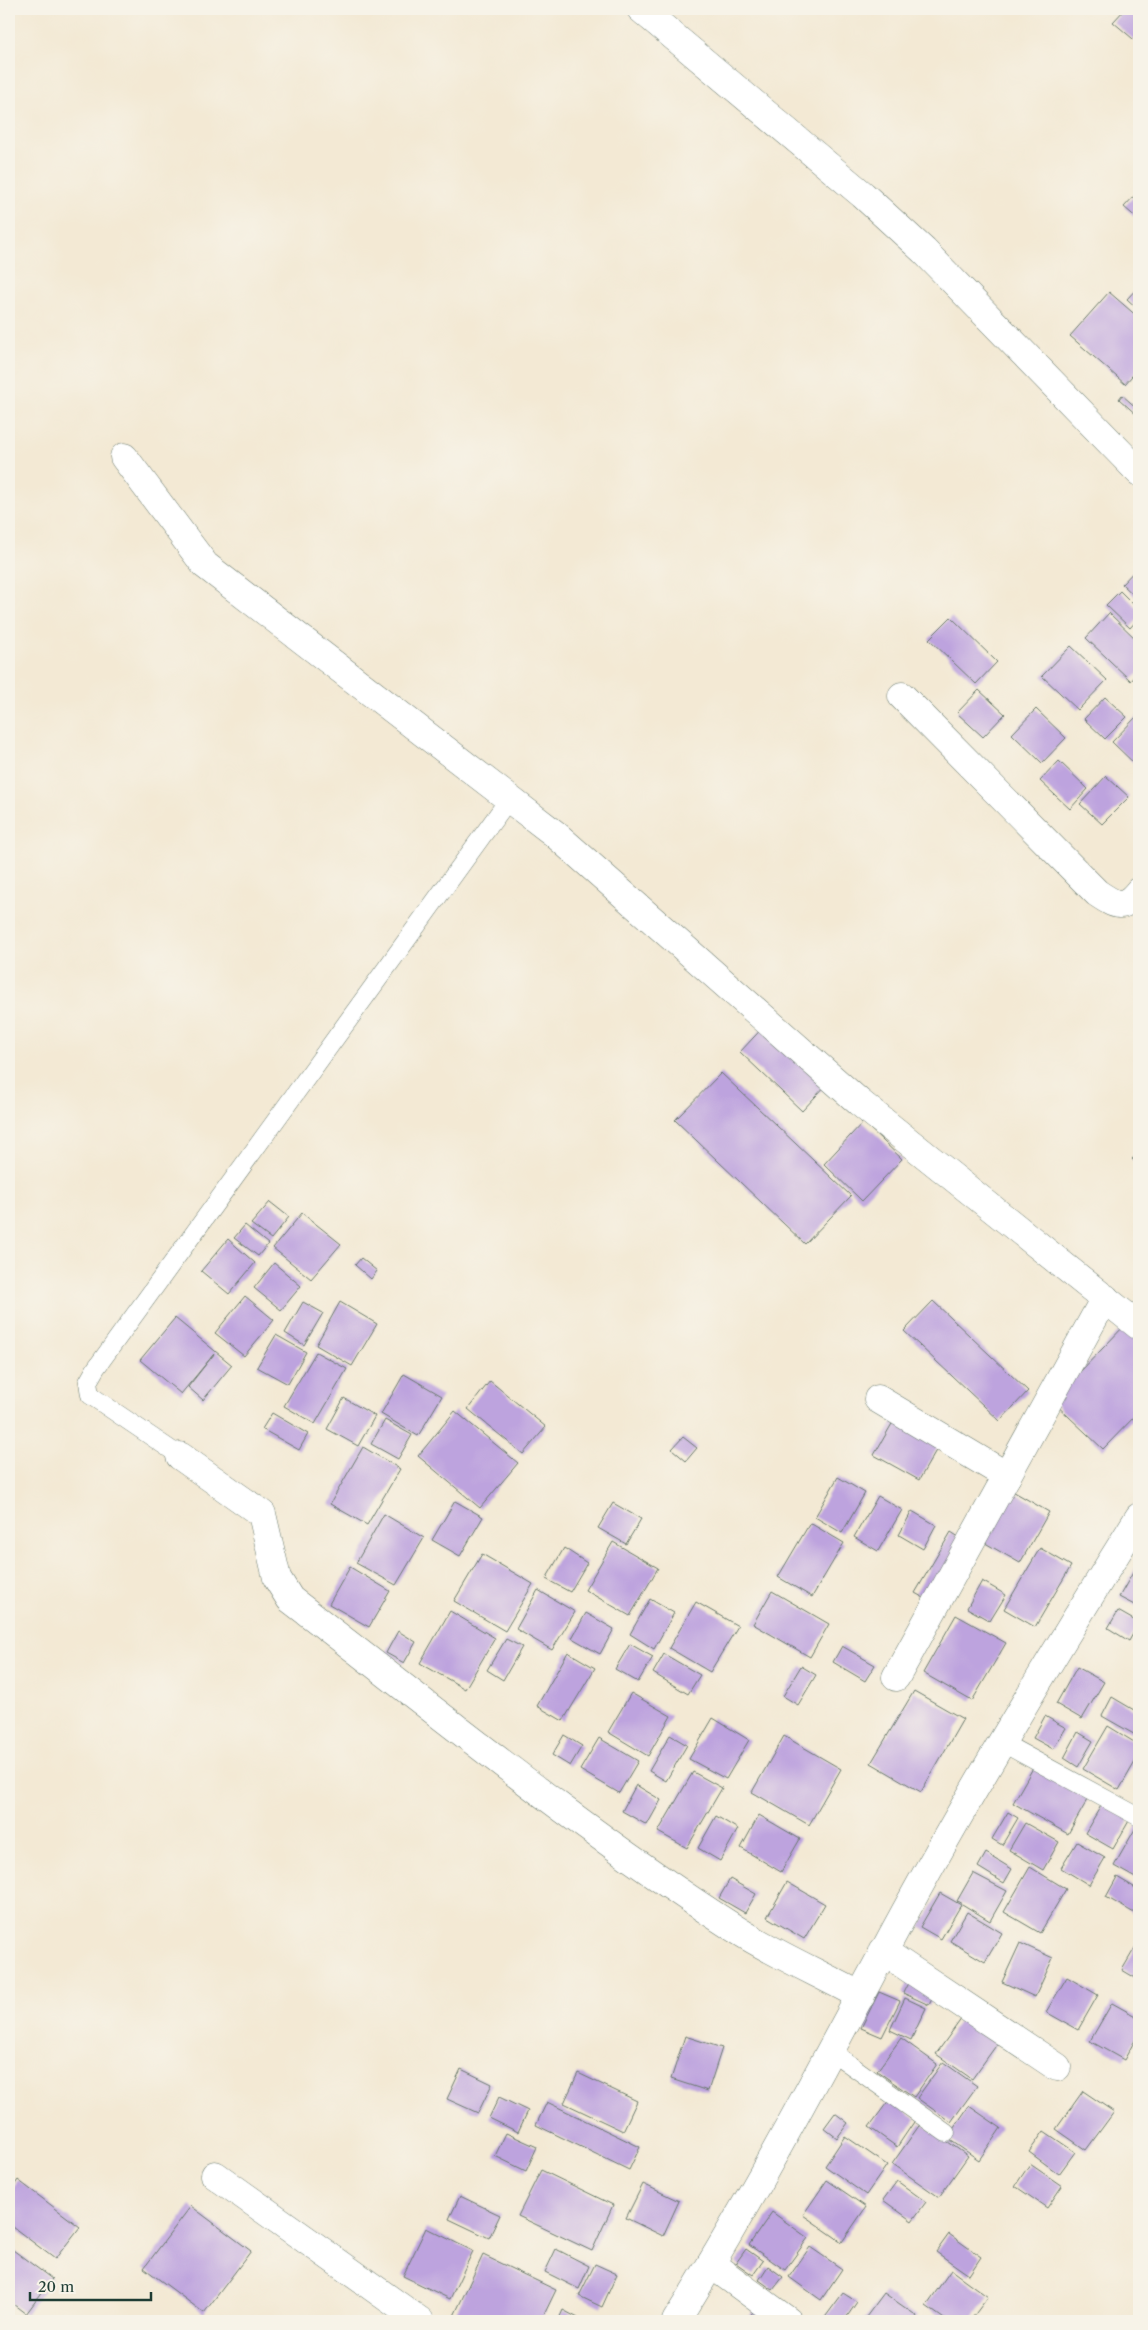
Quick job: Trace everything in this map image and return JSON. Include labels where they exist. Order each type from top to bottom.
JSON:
[{"type":"street","points":[[641,9],[819,158],[924,251],[1139,472]]},
{"type":"street","points":[[124,457],[205,565],[555,834],[859,1102],[1139,1326]]},
{"type":"street","points":[[902,696],[1097,893],[1111,903],[1122,905],[1131,901],[1139,892]]},
{"type":"street","points":[[896,1677],[1105,1298]]},
{"type":"street","points":[[878,1399],[1007,1476]]},
{"type":"street","points":[[180,1456],[262,1514],[277,1578],[282,1589],[290,1598],[558,1805],[687,1897],[732,1927],[861,1996]]},
{"type":"street","points":[[676,2321],[711,2264],[831,2051],[883,1951],[1001,1742],[1139,1517]]},
{"type":"street","points":[[883,1951],[1057,2067]]},
{"type":"street","points":[[215,2175],[420,2321]]},
{"type":"street","points":[[711,2264],[788,2321]]},
{"type":"lane","points":[[180,1456],[90,1395],[88,1382],[96,1368],[509,799]]},
{"type":"lane","points":[[1001,1742],[1139,1818]]},
{"type":"lane","points":[[831,2051],[946,2134]]},
{"type":"building","points":[[1125,9],[1139,9],[1139,44],[1113,22]]},
{"type":"building","points":[[1135,195],[1139,199],[1139,220],[1124,207]]},
{"type":"building","points":[[1139,286],[1139,310],[1127,299]]},
{"type":"building","points":[[1109,292],[1139,318],[1139,368],[1125,384],[1070,336]]},
{"type":"building","points":[[1122,395],[1139,410],[1139,417],[1119,399]]},
{"type":"building","points":[[1139,566],[1139,600],[1122,584]]},
{"type":"building","points":[[1120,591],[1139,610],[1139,618],[1130,628],[1106,605]]},
{"type":"building","points":[[1109,613],[1139,642],[1139,672],[1131,681],[1086,638]]},
{"type":"building","points":[[951,617],[997,662],[976,684],[929,639]]},
{"type":"building","points":[[1071,646],[1107,680],[1078,710],[1042,676]]},
{"type":"building","points":[[979,690],[1005,714],[983,737],[957,713]]},
{"type":"building","points":[[1105,697],[1127,717],[1105,739],[1084,719]]},
{"type":"building","points":[[1036,709],[1066,738],[1042,763],[1012,734]]},
{"type":"building","points":[[1139,716],[1139,768],[1112,742]]},
{"type":"building","points":[[1059,761],[1088,789],[1070,809],[1040,781]]},
{"type":"building","points":[[1106,776],[1129,797],[1102,824],[1080,804]]},
{"type":"building","points":[[767,1023],[829,1082],[802,1111],[740,1052]]},
{"type":"building","points":[[721,1073],[851,1196],[805,1244],[675,1120]]},
{"type":"building","points":[[863,1122],[902,1159],[862,1201],[824,1164]]},
{"type":"building","points":[[1139,1152],[1139,1166],[1132,1159]]},
{"type":"building","points":[[270,1202],[289,1217],[271,1239],[251,1224]]},
{"type":"building","points":[[302,1213],[341,1244],[311,1279],[273,1248]]},
{"type":"building","points":[[245,1225],[268,1244],[258,1256],[234,1238]]},
{"type":"building","points":[[228,1239],[255,1263],[229,1294],[201,1271]]},
{"type":"building","points":[[361,1258],[377,1271],[371,1279],[355,1265]]},
{"type":"building","points":[[274,1263],[301,1286],[281,1310],[254,1288]]},
{"type":"building","points":[[245,1296],[274,1320],[244,1356],[215,1333]]},
{"type":"building","points":[[933,1301],[1028,1391],[1000,1421],[904,1331]]},
{"type":"building","points":[[303,1302],[323,1313],[304,1345],[285,1333]]},
{"type":"building","points":[[340,1302],[377,1324],[352,1366],[316,1345]]},
{"type":"building","points":[[175,1318],[232,1365],[203,1400],[188,1387],[214,1354],[181,1394],[140,1360]]},
{"type":"building","points":[[1128,1322],[1139,1333],[1139,1412],[1103,1449],[1052,1401]]},
{"type":"building","points":[[276,1335],[306,1352],[288,1384],[257,1367]]},
{"type":"building","points":[[316,1352],[347,1369],[315,1424],[284,1406]]},
{"type":"building","points":[[404,1374],[442,1396],[418,1436],[381,1414]]},
{"type":"building","points":[[490,1381],[546,1427],[523,1454],[468,1409]]},
{"type":"building","points":[[344,1398],[375,1416],[358,1446],[327,1429]]},
{"type":"building","points":[[455,1411],[518,1463],[480,1508],[418,1456]]},
{"type":"building","points":[[272,1413],[308,1434],[299,1450],[262,1429]]},
{"type":"building","points":[[897,1415],[942,1440],[919,1480],[874,1455]]},
{"type":"building","points":[[385,1420],[412,1435],[398,1459],[371,1444]]},
{"type":"building","points":[[683,1437],[697,1448],[686,1461],[672,1449]]},
{"type":"building","points":[[363,1447],[400,1469],[367,1525],[330,1504]]},
{"type":"building","points":[[838,1477],[865,1493],[842,1533],[815,1517]]},
{"type":"building","points":[[1009,1489],[1049,1512],[1020,1563],[980,1540]]},
{"type":"building","points":[[878,1496],[902,1510],[878,1551],[854,1537]]},
{"type":"building","points":[[455,1501],[483,1517],[460,1556],[432,1540]]},
{"type":"building","points":[[613,1503],[641,1519],[626,1544],[598,1528]]},
{"type":"building","points":[[912,1511],[936,1525],[923,1549],[899,1535]]},
{"type":"building","points":[[384,1514],[424,1538],[396,1585],[356,1563]]},
{"type":"building","points":[[810,1523],[844,1543],[812,1597],[778,1577]]},
{"type":"building","points":[[951,1532],[968,1543],[933,1603],[915,1593]]},
{"type":"building","points":[[613,1542],[658,1568],[630,1616],[585,1590]]},
{"type":"building","points":[[564,1548],[587,1563],[570,1592],[546,1579]]},
{"type":"building","points":[[1040,1548],[1071,1566],[1035,1627],[1004,1609]]},
{"type":"building","points":[[482,1554],[533,1584],[505,1631],[454,1601]]},
{"type":"building","points":[[1139,1562],[1139,1605],[1138,1607],[1119,1597]]},
{"type":"building","points":[[350,1567],[390,1591],[369,1627],[329,1604]]},
{"type":"building","points":[[982,1581],[1006,1595],[990,1621],[967,1608]]},
{"type":"building","points":[[538,1590],[575,1612],[552,1650],[516,1629]]},
{"type":"building","points":[[772,1591],[829,1624],[810,1657],[753,1624]]},
{"type":"building","points":[[650,1599],[674,1613],[654,1649],[630,1634]]},
{"type":"building","points":[[696,1602],[738,1626],[710,1672],[669,1648]]},
{"type":"building","points":[[450,1611],[495,1638],[465,1689],[420,1663]]},
{"type":"building","points":[[1118,1611],[1139,1623],[1129,1641],[1108,1628]]},
{"type":"building","points":[[586,1613],[614,1629],[600,1654],[572,1638]]},
{"type":"building","points":[[956,1615],[1006,1643],[972,1701],[923,1673]]},
{"type":"building","points":[[398,1631],[416,1642],[404,1663],[386,1653]]},
{"type":"building","points":[[506,1639],[522,1647],[503,1680],[487,1670]]},
{"type":"building","points":[[630,1644],[653,1657],[638,1682],[615,1669]]},
{"type":"building","points":[[842,1646],[875,1665],[865,1681],[833,1662]]},
{"type":"building","points":[[568,1652],[595,1668],[563,1721],[537,1706]]},
{"type":"building","points":[[664,1654],[700,1675],[688,1694],[653,1673]]},
{"type":"building","points":[[801,1666],[816,1675],[798,1705],[783,1696]]},
{"type":"building","points":[[1077,1667],[1104,1682],[1082,1719],[1056,1704]]},
{"type":"building","points":[[914,1691],[963,1719],[921,1792],[871,1763]]},
{"type":"building","points":[[631,1693],[671,1716],[648,1756],[608,1732]]},
{"type":"building","points":[[1112,1697],[1139,1713],[1139,1737],[1102,1716]]},
{"type":"building","points":[[1045,1716],[1066,1728],[1053,1749],[1033,1738]]},
{"type":"building","points":[[713,1718],[749,1740],[726,1779],[689,1759]]},
{"type":"building","points":[[1108,1726],[1139,1745],[1139,1755],[1119,1790],[1083,1769]]},
{"type":"building","points":[[1078,1732],[1093,1741],[1078,1767],[1064,1758]]},
{"type":"building","points":[[564,1735],[582,1746],[570,1766],[552,1755]]},
{"type":"building","points":[[670,1735],[687,1745],[666,1781],[649,1771]]},
{"type":"building","points":[[784,1736],[841,1769],[809,1825],[752,1792]]},
{"type":"building","points":[[599,1738],[638,1761],[619,1793],[580,1770]]},
{"type":"building","points":[[1033,1768],[1088,1799],[1068,1834],[1013,1803]]},
{"type":"building","points":[[693,1772],[722,1788],[687,1848],[658,1832]]},
{"type":"building","points":[[636,1785],[661,1800],[647,1825],[622,1811]]},
{"type":"building","points":[[1102,1804],[1130,1819],[1113,1849],[1085,1833]]},
{"type":"building","points":[[1008,1812],[1018,1818],[1002,1845],[992,1839]]},
{"type":"building","points":[[759,1815],[800,1839],[781,1872],[741,1848]]},
{"type":"building","points":[[716,1816],[738,1829],[720,1861],[698,1848]]},
{"type":"building","points":[[1139,1822],[1139,1880],[1114,1866]]},
{"type":"building","points":[[1025,1823],[1059,1842],[1043,1870],[1009,1850]]},
{"type":"building","points":[[1077,1842],[1105,1858],[1089,1885],[1061,1868]]},
{"type":"building","points":[[986,1853],[1012,1869],[1004,1883],[978,1867]]},
{"type":"building","points":[[1030,1867],[1066,1889],[1040,1933],[1004,1912]]},
{"type":"building","points":[[973,1873],[1007,1891],[990,1921],[957,1901]]},
{"type":"building","points":[[1117,1877],[1139,1890],[1139,1908],[1136,1914],[1106,1897]]},
{"type":"building","points":[[730,1879],[756,1894],[745,1913],[719,1898]]},
{"type":"building","points":[[787,1882],[825,1904],[804,1939],[767,1917]]},
{"type":"building","points":[[940,1893],[961,1905],[941,1939],[920,1927]]},
{"type":"building","points":[[967,1912],[1002,1933],[985,1962],[950,1941]]},
{"type":"building","points":[[1139,1941],[1139,1980],[1122,1970]]},
{"type":"building","points":[[1020,1943],[1053,1958],[1035,1997],[1002,1982]]},
{"type":"building","points":[[1067,1977],[1098,1995],[1078,2030],[1046,2012]]},
{"type":"building","points":[[909,1981],[935,1993],[929,2005],[903,1993]]},
{"type":"building","points":[[879,1992],[900,2001],[882,2037],[861,2028]]},
{"type":"building","points":[[905,1998],[926,2008],[911,2040],[890,2030]]},
{"type":"building","points":[[1112,2003],[1139,2018],[1139,2033],[1124,2060],[1090,2041]]},
{"type":"building","points":[[967,2011],[1003,2036],[972,2079],[936,2054]]},
{"type":"building","points":[[685,2036],[722,2048],[708,2091],[671,2079]]},
{"type":"building","points":[[901,2038],[937,2064],[914,2097],[877,2071]]},
{"type":"building","points":[[943,2062],[977,2086],[951,2122],[917,2098]]},
{"type":"building","points":[[461,2069],[492,2084],[478,2113],[447,2099]]},
{"type":"building","points":[[578,2073],[637,2101],[623,2131],[564,2103]]},
{"type":"building","points":[[1083,2091],[1114,2112],[1086,2150],[1056,2129]]},
{"type":"building","points":[[499,2097],[528,2111],[518,2132],[489,2118]]},
{"type":"building","points":[[889,2100],[916,2119],[897,2147],[869,2127]]},
{"type":"building","points":[[547,2102],[640,2147],[629,2170],[536,2125]]},
{"type":"building","points":[[969,2106],[1001,2128],[979,2160],[947,2138]]},
{"type":"building","points":[[835,2113],[848,2123],[837,2138],[824,2128]]},
{"type":"building","points":[[921,2123],[968,2156],[939,2197],[892,2164]]},
{"type":"building","points":[[1044,2131],[1075,2152],[1059,2174],[1029,2152]]},
{"type":"building","points":[[506,2133],[537,2147],[526,2171],[495,2156]]},
{"type":"building","points":[[845,2136],[887,2165],[866,2195],[825,2166]]},
{"type":"building","points":[[1030,2164],[1062,2186],[1047,2208],[1015,2186]]},
{"type":"building","points":[[541,2170],[613,2205],[592,2251],[518,2216]]},
{"type":"building","points":[[18,2180],[80,2227],[55,2259],[9,2224],[9,2193]]},
{"type":"building","points":[[827,2180],[866,2207],[842,2242],[803,2215]]},
{"type":"building","points":[[897,2181],[926,2202],[912,2221],[883,2200]]},
{"type":"building","points":[[643,2184],[679,2201],[663,2236],[626,2218]]},
{"type":"building","points":[[460,2196],[500,2215],[489,2238],[449,2219]]},
{"type":"building","points":[[191,2206],[251,2251],[204,2313],[144,2268]]},
{"type":"building","points":[[772,2212],[808,2238],[785,2270],[749,2245]]},
{"type":"building","points":[[426,2228],[473,2251],[450,2299],[403,2276]]},
{"type":"building","points":[[949,2234],[981,2257],[969,2275],[936,2252]]},
{"type":"building","points":[[9,2247],[52,2279],[26,2314],[9,2301]]},
{"type":"building","points":[[810,2247],[842,2269],[821,2300],[789,2277]]},
{"type":"building","points":[[556,2249],[589,2266],[579,2289],[545,2272]]},
{"type":"building","points":[[746,2249],[763,2261],[753,2275],[736,2263]]},
{"type":"building","points":[[483,2255],[556,2290],[541,2321],[452,2320]]},
{"type":"building","points":[[595,2264],[617,2274],[602,2307],[579,2296]]},
{"type":"building","points":[[768,2266],[783,2277],[773,2290],[759,2280]]},
{"type":"building","points":[[951,2270],[988,2297],[970,2321],[947,2321],[926,2306]]},
{"type":"building","points":[[843,2293],[857,2302],[844,2321],[823,2320]]},
{"type":"building","points":[[884,2293],[917,2316],[914,2321],[863,2321]]},
{"type":"building","points":[[756,2308],[775,2321],[746,2321]]},
{"type":"building","points":[[563,2310],[578,2318],[576,2321],[558,2321]]}]
